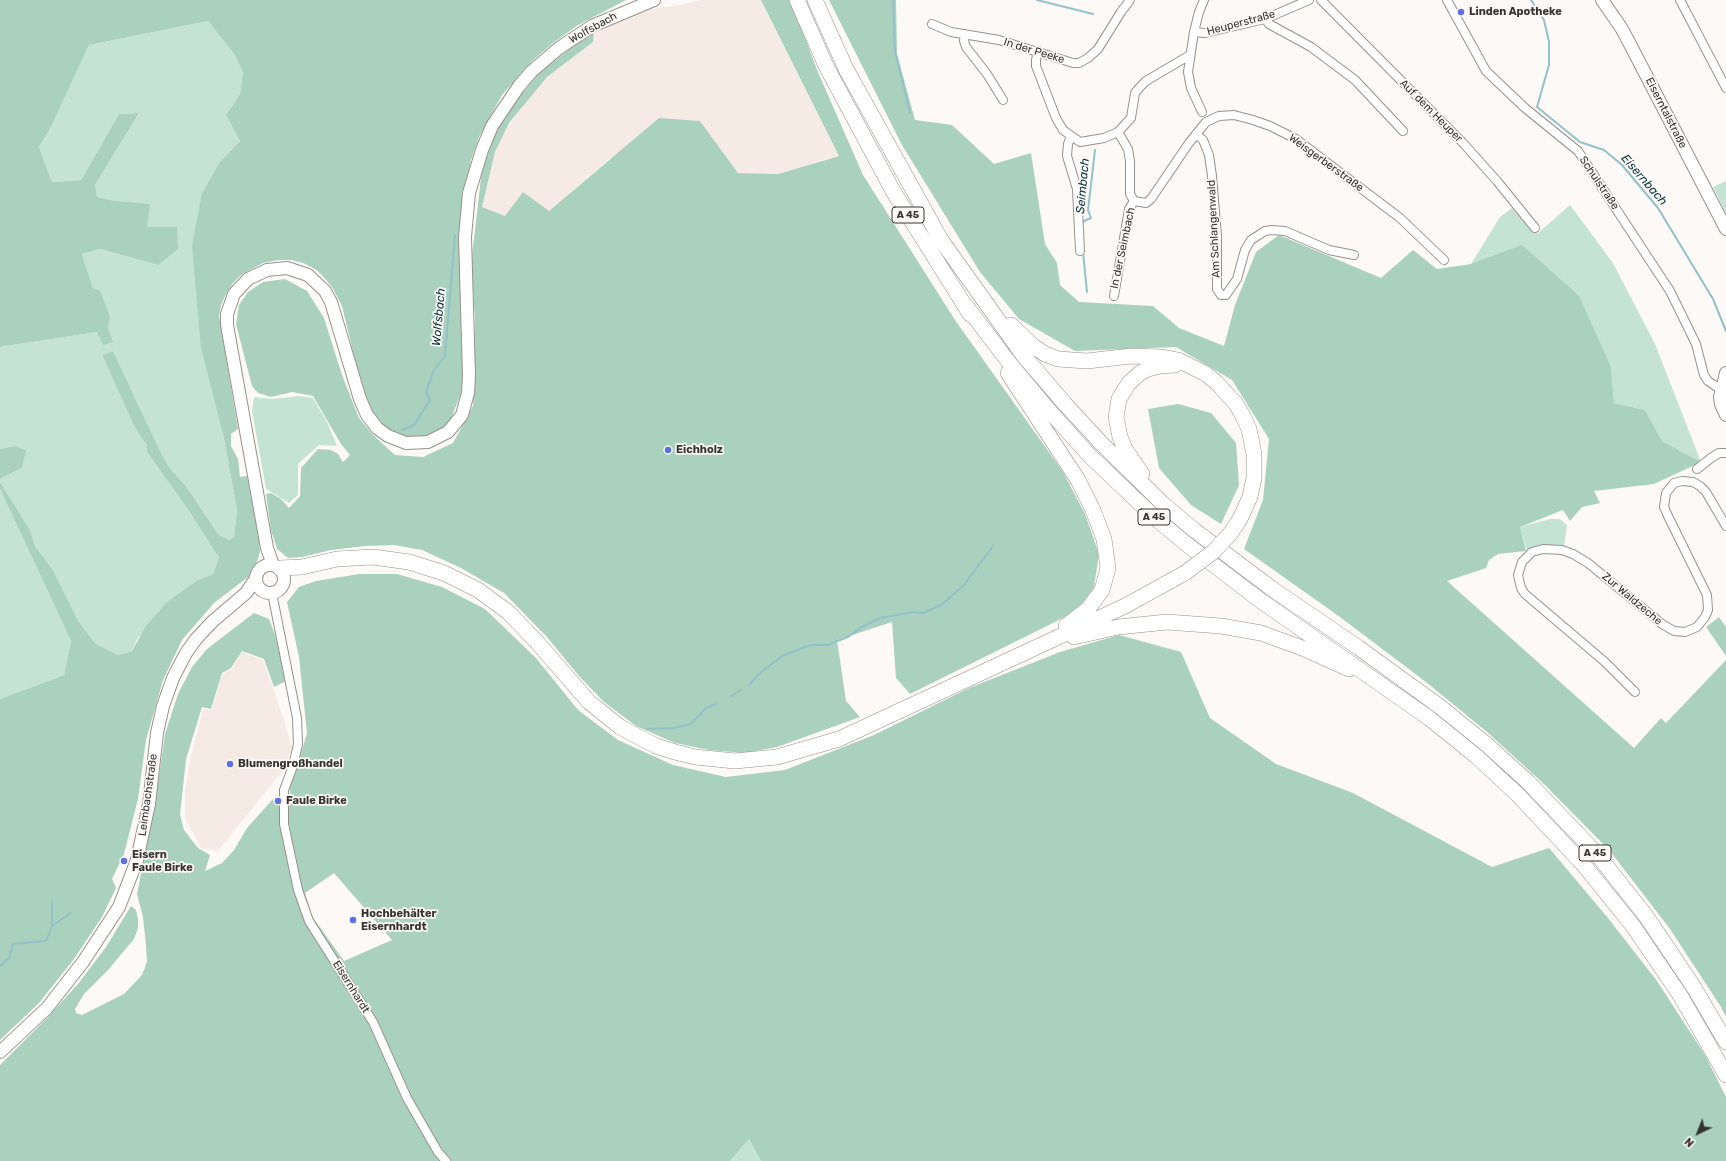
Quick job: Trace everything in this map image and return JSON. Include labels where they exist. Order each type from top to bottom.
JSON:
[{"type":"highway","name":"A 45","points":[[797,0],[826,66],[866,142],[920,236],[966,306],[1011,365],[1053,415],[1090,455],[1153,516],[1185,543],[1261,601],[1381,683],[1429,718],[1476,756],[1517,794],[1583,864],[1650,949],[1680,994],[1726,1075]]},
{"type":"highway","name":"A 45","points":[[815,0],[846,69],[930,221],[958,266],[1023,355],[1065,404],[1101,443],[1162,503],[1220,551],[1386,667],[1439,706],[1486,744],[1528,782],[1596,853],[1646,916],[1693,986],[1726,1042]]},
{"type":"highway","points":[[276,569],[302,567],[319,562],[355,558],[391,559],[426,566],[461,580],[483,593],[508,612],[589,702],[620,727],[663,748],[695,757],[715,760],[755,760],[818,746],[858,730],[1145,596],[1185,573],[1213,552],[1230,534],[1240,519],[1250,497],[1255,470],[1252,442],[1243,416],[1232,398],[1217,383],[1178,360],[1162,357],[1132,356],[1087,362],[1058,359],[1045,354],[1022,337],[958,266]]},
{"type":"highway","points":[[966,306],[1078,480],[1098,520],[1106,549],[1107,575],[1102,590],[1095,600],[1080,616],[1034,648]]},
{"type":"highway","points":[[1162,503],[1122,443],[1117,424],[1118,405],[1122,394],[1129,383],[1148,369],[1172,365],[1193,368]]},
{"type":"highway","points":[[1034,648],[1118,627],[1167,622],[1221,626],[1261,633],[1302,648],[1381,683]]},
{"type":"main road","name":"Wolfsbach","points":[[276,569],[267,548],[227,325],[227,314],[234,294],[248,279],[267,270],[288,268],[308,275],[326,292],[331,302],[360,399],[367,414],[377,428],[388,436],[406,443],[428,442],[448,432],[462,415],[468,393],[469,376],[465,237],[469,193],[482,150],[492,126],[518,86],[536,67],[559,48],[592,26],[654,0]]},
{"type":"main road","name":"Eiserntalstraße","points":[[1602,0],[1622,29],[1726,229]]},
{"type":"main road","points":[[1726,373],[1720,389],[1721,404],[1726,415]]},
{"type":"main road","points":[[256,578],[258,585],[267,592],[278,591],[283,586],[276,569]]},
{"type":"main road","name":"Leimbachstraße","points":[[0,1052],[47,1008],[83,962],[119,906],[138,853],[149,804],[157,733],[163,706],[173,678],[186,653],[212,621],[246,593],[256,578],[259,570],[276,569]]},
{"type":"main road","name":"Leimbachstraße","points":[[246,593],[267,592]]},
{"type":"street","name":"In der Peeke","points":[[932,24],[951,32],[999,40],[1074,63],[1079,63],[1088,58],[1098,49],[1130,0]]},
{"type":"street","points":[[1202,112],[1191,88],[1188,72],[1194,32],[1204,0]]},
{"type":"street","name":"Heuperstraße","points":[[1194,32],[1206,33],[1265,19],[1309,0]]},
{"type":"street","name":"Auf dem Heuper","points":[[1321,0],[1497,180],[1536,228]]},
{"type":"street","name":"Schulstraße","points":[[1446,0],[1486,71],[1525,108],[1578,151],[1670,291],[1696,344],[1704,375],[1708,381],[1720,389]]},
{"type":"street","points":[[1680,0],[1726,88]]},
{"type":"street","points":[[1265,19],[1269,24],[1312,47],[1355,80],[1403,131]]},
{"type":"street","points":[[965,34],[964,41],[966,47],[987,74],[1003,100]]},
{"type":"street","points":[[1038,52],[1036,66],[1056,118],[1063,130],[1080,142],[1093,141],[1118,132],[1131,118],[1135,93],[1140,87],[1146,81],[1190,55]]},
{"type":"street","name":"Weisgerberstraße","points":[[1134,201],[1146,203],[1151,199],[1196,134],[1214,117],[1224,115],[1253,120],[1283,132],[1324,159],[1400,218],[1444,260]]},
{"type":"street","name":"In der Seimbach","points":[[1114,296],[1129,209],[1134,201],[1130,194],[1130,161],[1128,149],[1118,132]]},
{"type":"street","name":"Am Schlangenwald","points":[[1196,134],[1203,140],[1209,155],[1217,236],[1217,289],[1220,295],[1226,295],[1237,279],[1245,250],[1251,240],[1265,232],[1272,230],[1285,231],[1329,250],[1354,255]]},
{"type":"street","points":[[1071,136],[1068,144],[1067,156],[1077,189],[1080,251]]},
{"type":"street","points":[[1697,469],[1719,453],[1726,453]]},
{"type":"street","name":"Zur Waldzeche","points":[[1635,692],[1605,662],[1525,594],[1521,588],[1518,577],[1522,562],[1532,552],[1543,549],[1562,550],[1572,554],[1588,563],[1662,624],[1674,631],[1685,632],[1697,627],[1705,617],[1708,610],[1707,595],[1664,507],[1666,493],[1674,484],[1682,481],[1693,482],[1706,492],[1726,526]]},
{"type":"street","name":"Eisernhardt","points":[[267,592],[297,718],[298,744],[293,766],[284,790],[284,824],[296,883],[309,921],[373,1022],[407,1098],[438,1152],[446,1161]]},
{"type":"shaded area","points":[[701,0],[761,0],[839,155],[778,174],[738,173],[700,121],[609,159],[549,211],[505,216],[482,207],[495,152],[501,137],[527,100],[547,77],[593,42],[594,33],[642,10],[675,6]]},
{"type":"shaded area","points":[[242,652],[263,660],[283,717],[292,749],[284,769],[218,851],[201,848],[185,818],[185,790],[190,760],[203,709],[212,710],[222,674],[232,669]]},
{"type":"green space","points":[[0,0],[626,0],[578,25],[553,43],[532,61],[502,95],[479,137],[471,160],[461,230],[463,373],[461,393],[451,419],[440,430],[428,437],[413,439],[392,432],[375,416],[362,389],[342,306],[332,287],[315,269],[303,263],[291,260],[278,260],[263,263],[241,275],[233,283],[226,294],[221,305],[219,316],[238,429],[231,434],[231,446],[238,459],[240,477],[247,476],[259,538],[260,552],[255,568],[248,577],[214,603],[182,640],[163,680],[146,740],[138,799],[124,854],[112,879],[116,888],[102,917],[74,959],[39,1003],[0,1040],[0,699],[64,675],[71,641],[0,489],[0,482],[30,530],[35,546],[53,570],[79,622],[96,644],[118,655],[132,651],[146,626],[167,602],[198,580],[213,574],[219,558],[189,511],[147,452],[147,446],[134,426],[102,355],[113,351],[169,467],[186,486],[218,534],[229,540],[234,537],[237,510],[223,433],[201,348],[192,246],[202,193],[219,163],[240,141],[226,115],[240,94],[243,72],[234,54],[208,21],[89,45],[51,127],[39,147],[52,182],[81,180],[119,114],[139,113],[95,185],[97,197],[115,201],[150,204],[147,227],[177,227],[178,249],[158,265],[100,249],[82,254],[93,288],[100,291],[110,317],[108,328],[113,342],[103,345],[97,332],[0,347]]},
{"type":"green space","points":[[761,0],[791,0],[817,70],[863,175],[955,320],[1063,472],[1085,514],[1099,554],[1094,587],[1077,611],[910,694],[896,678],[892,622],[837,640],[846,701],[860,717],[777,747],[744,753],[709,750],[675,743],[636,726],[604,702],[579,676],[547,637],[504,593],[461,568],[422,550],[394,545],[365,546],[331,550],[302,557],[288,558],[277,549],[271,530],[266,494],[271,493],[281,499],[289,508],[300,496],[301,468],[318,449],[331,450],[338,454],[343,462],[350,455],[341,444],[313,396],[292,392],[271,397],[258,393],[252,386],[236,324],[239,305],[248,292],[263,282],[285,279],[307,291],[324,318],[342,375],[359,418],[373,435],[395,455],[423,457],[453,443],[473,406],[475,317],[471,265],[482,169],[495,135],[509,110],[538,74],[572,47],[594,33],[593,42],[547,77],[509,123],[495,152],[482,207],[505,216],[523,192],[549,211],[659,118],[700,121],[738,173],[778,174],[839,156]]},
{"type":"green space","points":[[829,0],[896,0],[897,54],[915,120],[952,125],[994,164],[1031,153],[1045,244],[1057,263],[1060,285],[1079,302],[1153,306],[1179,328],[1224,346],[1235,305],[1256,252],[1279,235],[1381,278],[1413,250],[1437,269],[1471,264],[1522,245],[1579,296],[1611,367],[1614,403],[1645,410],[1662,441],[1701,462],[1654,484],[1594,491],[1600,503],[1582,507],[1570,521],[1563,510],[1520,527],[1526,551],[1498,554],[1489,560],[1486,568],[1447,581],[1634,748],[1661,718],[1666,723],[1726,660],[1726,1017],[1670,929],[1610,851],[1544,784],[1487,732],[1426,682],[1340,617],[1244,549],[1263,500],[1269,439],[1232,380],[1176,347],[1075,351],[1019,319],[980,272],[902,145]]},
{"type":"green space","points":[[208,21],[234,54],[243,72],[240,94],[226,115],[240,141],[219,163],[202,193],[223,433],[237,510],[234,537],[229,540],[218,534],[186,486],[169,467],[113,351],[102,355],[134,426],[147,446],[147,452],[189,511],[219,558],[213,574],[198,580],[137,639],[132,651],[118,655],[96,644],[79,622],[53,570],[35,546],[30,530],[0,482],[0,479],[22,468],[14,446],[0,449],[0,347],[97,332],[112,342],[108,328],[110,317],[93,288],[82,254],[100,249],[158,265],[147,227],[115,201],[97,197],[95,185],[139,113],[119,114],[81,180],[52,182],[39,147],[51,127],[89,45]]},
{"type":"green space","points":[[1726,181],[1726,213],[1713,187]]},
{"type":"green space","points":[[1570,205],[1613,263],[1655,344],[1701,462],[1662,441],[1645,410],[1614,403],[1611,367],[1471,264],[1500,217],[1512,208],[1537,234]]},
{"type":"green space","points":[[298,396],[313,398],[327,422],[337,446],[319,445],[298,464],[298,495],[289,503],[266,489],[252,411],[254,397],[273,399]]},
{"type":"green space","points":[[1178,404],[1211,413],[1236,443],[1239,485],[1221,524],[1191,505],[1159,468],[1148,409]]},
{"type":"green space","points":[[14,446],[26,450],[22,468],[0,479],[0,449]]},
{"type":"green space","points":[[0,489],[71,641],[64,675],[0,699]]},
{"type":"green space","points":[[1550,519],[1560,519],[1567,525],[1564,547],[1544,545],[1527,551],[1520,527]]},
{"type":"green space","points":[[359,574],[397,574],[442,587],[485,609],[536,658],[578,710],[618,740],[673,765],[726,777],[785,770],[874,735],[969,688],[1060,652],[1119,635],[1181,652],[1210,718],[1276,764],[1353,793],[1492,867],[1549,848],[1608,918],[1657,981],[1705,1055],[1726,1097],[1726,1161],[761,1161],[749,1139],[730,1161],[0,1161],[0,1065],[47,1018],[78,984],[106,947],[131,906],[136,910],[138,919],[138,928],[134,939],[108,970],[84,994],[75,1009],[76,1013],[82,1015],[124,994],[142,975],[147,962],[146,945],[143,917],[137,894],[156,798],[165,734],[178,694],[192,667],[207,649],[254,613],[269,619],[275,635],[286,681],[274,687],[264,659],[242,651],[231,668],[222,673],[211,709],[202,707],[186,759],[180,815],[184,830],[198,848],[210,855],[205,871],[222,863],[234,850],[247,828],[273,799],[280,805],[290,804],[290,786],[307,733],[299,657],[287,602],[299,587],[316,581]],"holes":[[[334,873],[392,940],[344,961],[312,916],[305,893]]]},
{"type":"green space","points":[[1719,617],[1726,627],[1726,656],[1706,627]]},
{"type":"green space","points":[[749,1139],[761,1161],[730,1161]]},
{"type":"waterway","points":[[893,0],[895,51],[910,113]]},
{"type":"waterway","name":"Wolfsbach","points":[[1037,0],[1093,14]]},
{"type":"waterway","name":"Eisernbach","points":[[1531,0],[1544,20],[1549,42],[1549,65],[1537,107],[1580,142],[1604,150],[1622,165],[1658,208],[1713,299],[1726,331]]},
{"type":"waterway","name":"Seimbach","points":[[1082,224],[1084,221],[1091,218],[1088,210],[1095,150]]},
{"type":"waterway","name":"Wolfsbach","points":[[402,430],[414,425],[430,400],[426,392],[434,370],[445,356],[455,235]]},
{"type":"waterway","name":"Seimbach","points":[[1083,252],[1087,292]]},
{"type":"waterway","points":[[749,685],[760,673],[782,656],[811,645],[827,645],[848,637],[862,627],[880,618],[913,612],[923,613],[941,605],[963,586],[993,546]]},
{"type":"waterway","points":[[732,696],[741,690]]},
{"type":"waterway","points":[[647,729],[674,728],[691,724],[706,708],[717,704]]},
{"type":"waterway","points":[[52,902],[52,926]]},
{"type":"waterway","points":[[0,966],[9,958],[13,944],[46,941],[52,926],[71,913]]},
{"type":"place","name":"Linden Apotheke","points":[[1461,12]]},
{"type":"place","name":"Eichholz","points":[[668,450]]},
{"type":"place","name":"Blumengroßhandel","points":[[230,764]]},
{"type":"place","name":"Faule Birke","points":[[278,801]]},
{"type":"place","name":"Eisern Faule Birke","points":[[124,861]]},
{"type":"place","name":"Hochbehälter Eisernhardt","points":[[353,920]]}]
